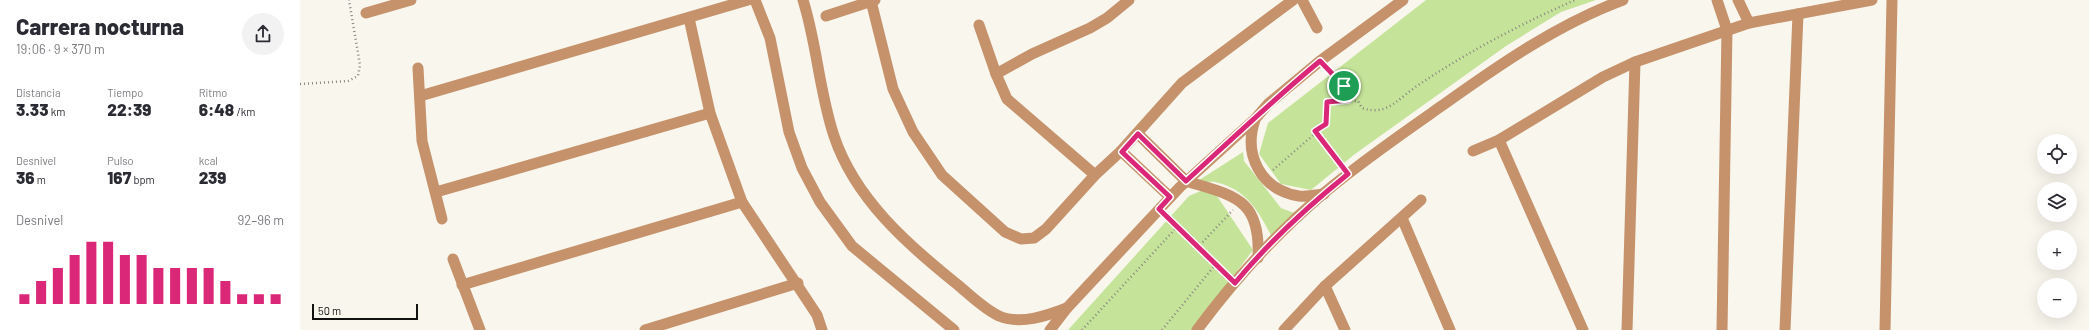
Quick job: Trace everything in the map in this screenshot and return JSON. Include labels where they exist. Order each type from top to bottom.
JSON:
[{"type":"street","points":[[366,13],[411,0]]},
{"type":"street","points":[[420,96],[748,0]]},
{"type":"street","points":[[756,0],[770,38],[789,132],[802,168],[820,202],[852,246],[954,330]]},
{"type":"street","points":[[803,0],[819,79],[834,137],[853,174],[877,212],[929,262],[985,307],[1000,316],[1020,319],[1042,317],[1067,308]]},
{"type":"street","points":[[996,74],[1032,54],[1090,28],[1107,18],[1129,0]]},
{"type":"street","points":[[826,16],[873,1],[893,89],[913,132],[942,175],[1006,232],[1021,239],[1034,238],[1046,229],[1095,175],[1122,152],[1182,83],[1293,0]]},
{"type":"street","points":[[1302,0],[1317,28]]},
{"type":"street","points":[[1050,330],[1067,308],[1170,197],[1256,119],[1268,104],[1320,61],[1403,0]]},
{"type":"street","points":[[1197,330],[1235,283],[1280,234],[1348,174],[1479,80],[1536,43],[1596,10],[1623,0]]},
{"type":"street","points":[[1717,0],[1727,30],[1722,330]]},
{"type":"street","points":[[1738,0],[1749,23]]},
{"type":"street","points":[[1473,151],[1499,140],[1603,77],[1635,62],[1749,23],[1872,0]]},
{"type":"street","points":[[1885,330],[1892,0]]},
{"type":"street","points":[[1785,330],[1798,14]]},
{"type":"street","points":[[689,18],[710,113],[742,202],[798,283],[817,314],[822,330]]},
{"type":"street","points":[[979,25],[996,74],[1007,98],[1095,175]]},
{"type":"street","points":[[1627,330],[1635,62]]},
{"type":"street","points":[[418,68],[423,147],[442,219]]},
{"type":"street","points":[[436,192],[710,113]]},
{"type":"street","points":[[1256,119],[1251,133],[1251,141],[1256,165],[1263,178],[1280,190],[1299,196],[1324,194]]},
{"type":"street","points":[[1138,134],[1186,181],[1219,190],[1241,202],[1249,210],[1256,225],[1258,258]]},
{"type":"street","points":[[1499,140],[1583,330]]},
{"type":"street","points":[[1122,152],[1170,197]]},
{"type":"street","points":[[1284,330],[1325,286],[1421,200]]},
{"type":"street","points":[[462,285],[742,202]]},
{"type":"street","points":[[1402,218],[1450,330]]},
{"type":"street","points":[[453,259],[480,330]]},
{"type":"street","points":[[645,330],[798,283]]},
{"type":"street","points":[[1325,286],[1345,330]]},
{"type":"path","points":[[300,84],[348,81],[358,76],[360,65],[349,0]]},
{"type":"path","points":[[1263,178],[1315,131],[1326,124],[1327,102],[1348,100],[1358,101],[1362,108],[1373,112],[1386,110],[1403,95],[1447,65],[1490,41],[1575,0]]},
{"type":"path","points":[[1320,61],[1344,86],[1348,100]]},
{"type":"path","points":[[1315,131],[1348,174]]},
{"type":"path","points":[[1198,248],[1241,202]]},
{"type":"path","points":[[1159,209],[1235,283]]},
{"type":"path","points":[[1082,330],[1177,227]]},
{"type":"path","points":[[1162,330],[1215,265]]},
{"type":"green space","points":[[1426,0],[1596,0],[1561,12],[1506,46],[1355,154],[1311,190],[1281,184],[1259,154],[1268,123]]},
{"type":"green space","points":[[1243,152],[1244,161],[1281,208],[1294,213],[1273,239],[1263,220],[1251,203],[1236,190],[1215,182],[1193,184]]},
{"type":"green space","points":[[1203,190],[1217,196],[1253,250],[1193,330],[1068,330],[1189,196]]},
{"type":"route","points":[[1320,61],[1344,86],[1348,100],[1327,102],[1326,124],[1315,131],[1348,174],[1280,234],[1235,283],[1159,209],[1170,197],[1122,152],[1138,134],[1186,181],[1256,119],[1268,104],[1320,61]]}]
